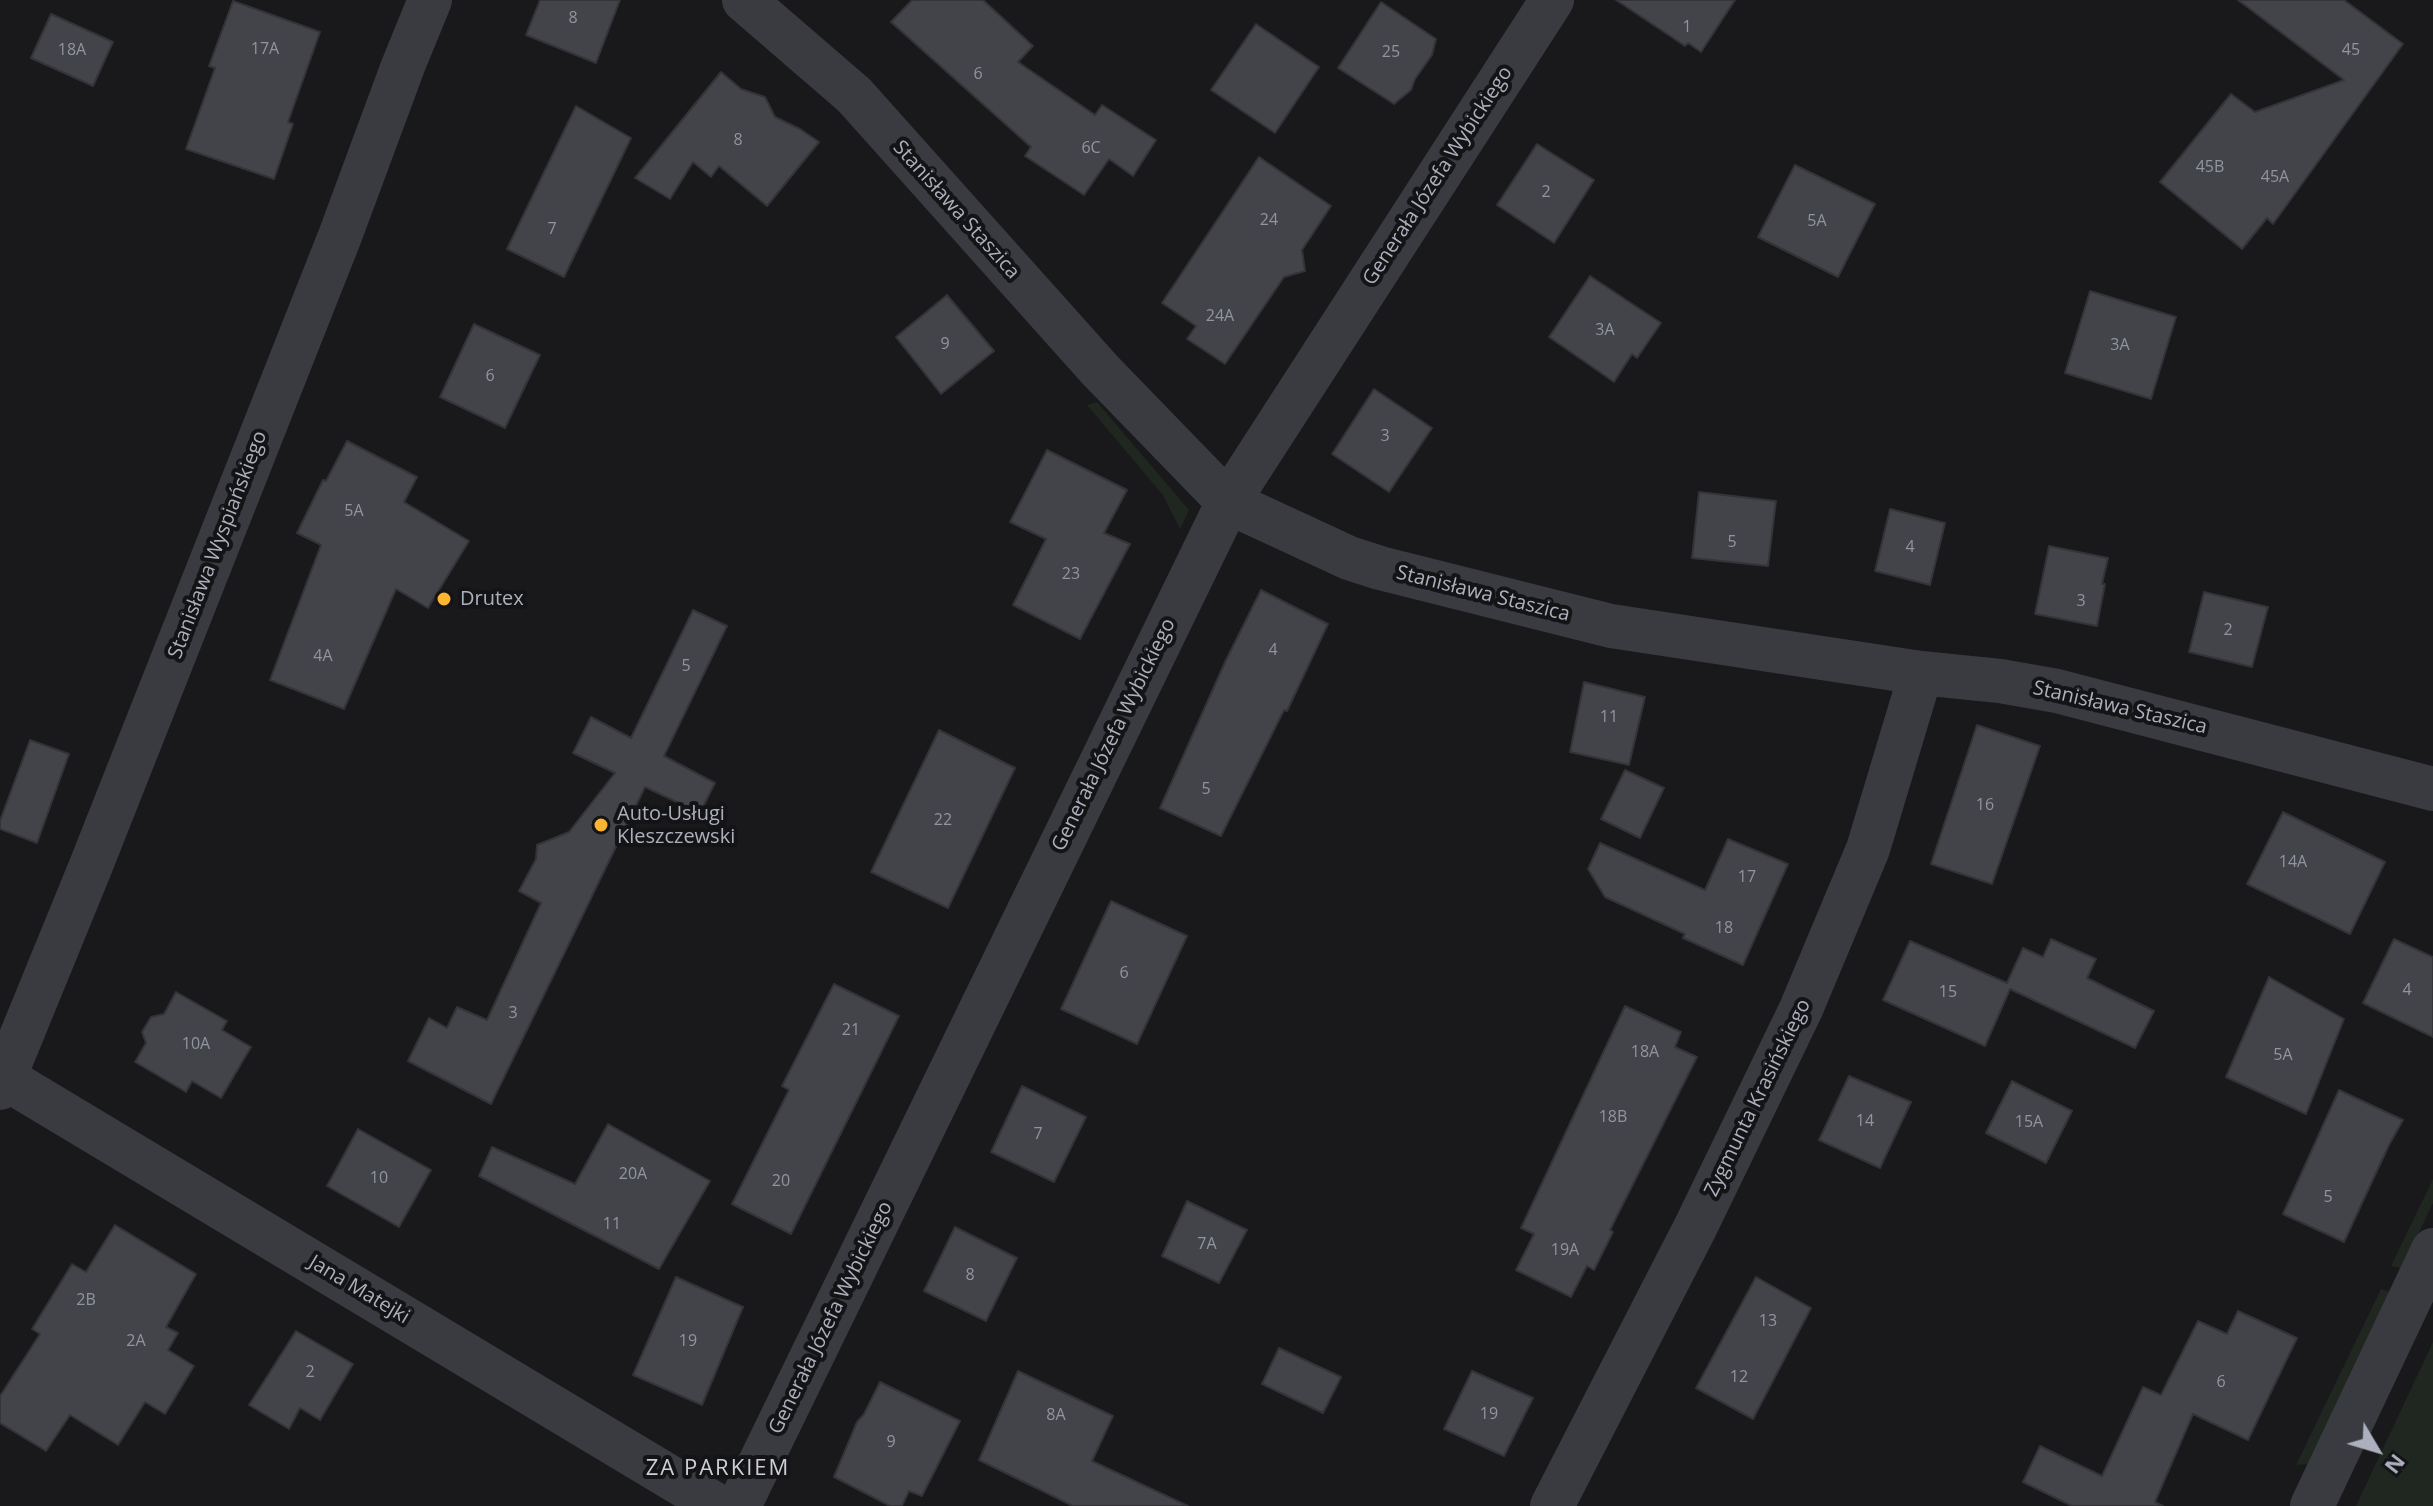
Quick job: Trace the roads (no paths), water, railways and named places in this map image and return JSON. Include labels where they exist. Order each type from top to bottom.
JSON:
[{"type":"street","name":"Stanisława Wyspiańskiego","points":[[1,1080],[90,868],[314,303],[430,0]]},
{"type":"street","name":"Stanisława Staszica","points":[[744,0],[854,95],[1100,370],[1228,502],[1349,558],[1611,626],[2057,691],[2117,704],[2433,789]]},
{"type":"street","name":"Generała Józefa Wybickiego","points":[[739,1506],[1228,502],[1552,0]]},
{"type":"street","name":"Zygmunta Krasińskiego","points":[[1552,1506],[1695,1228],[1801,1009],[1868,849],[1921,673]]},
{"type":"street","name":"Jana Matejki","points":[[1,1080],[718,1506]]},
{"type":"street","points":[[2312,1506],[2433,1250]]},
{"type":"place","name":"Drutex","points":[[444,599]]},
{"type":"place","name":"Auto-Usługi Kleszczewski","points":[[601,825]]},
{"type":"district","name":"ZA PARKIEM","points":[[718,1469]]}]
